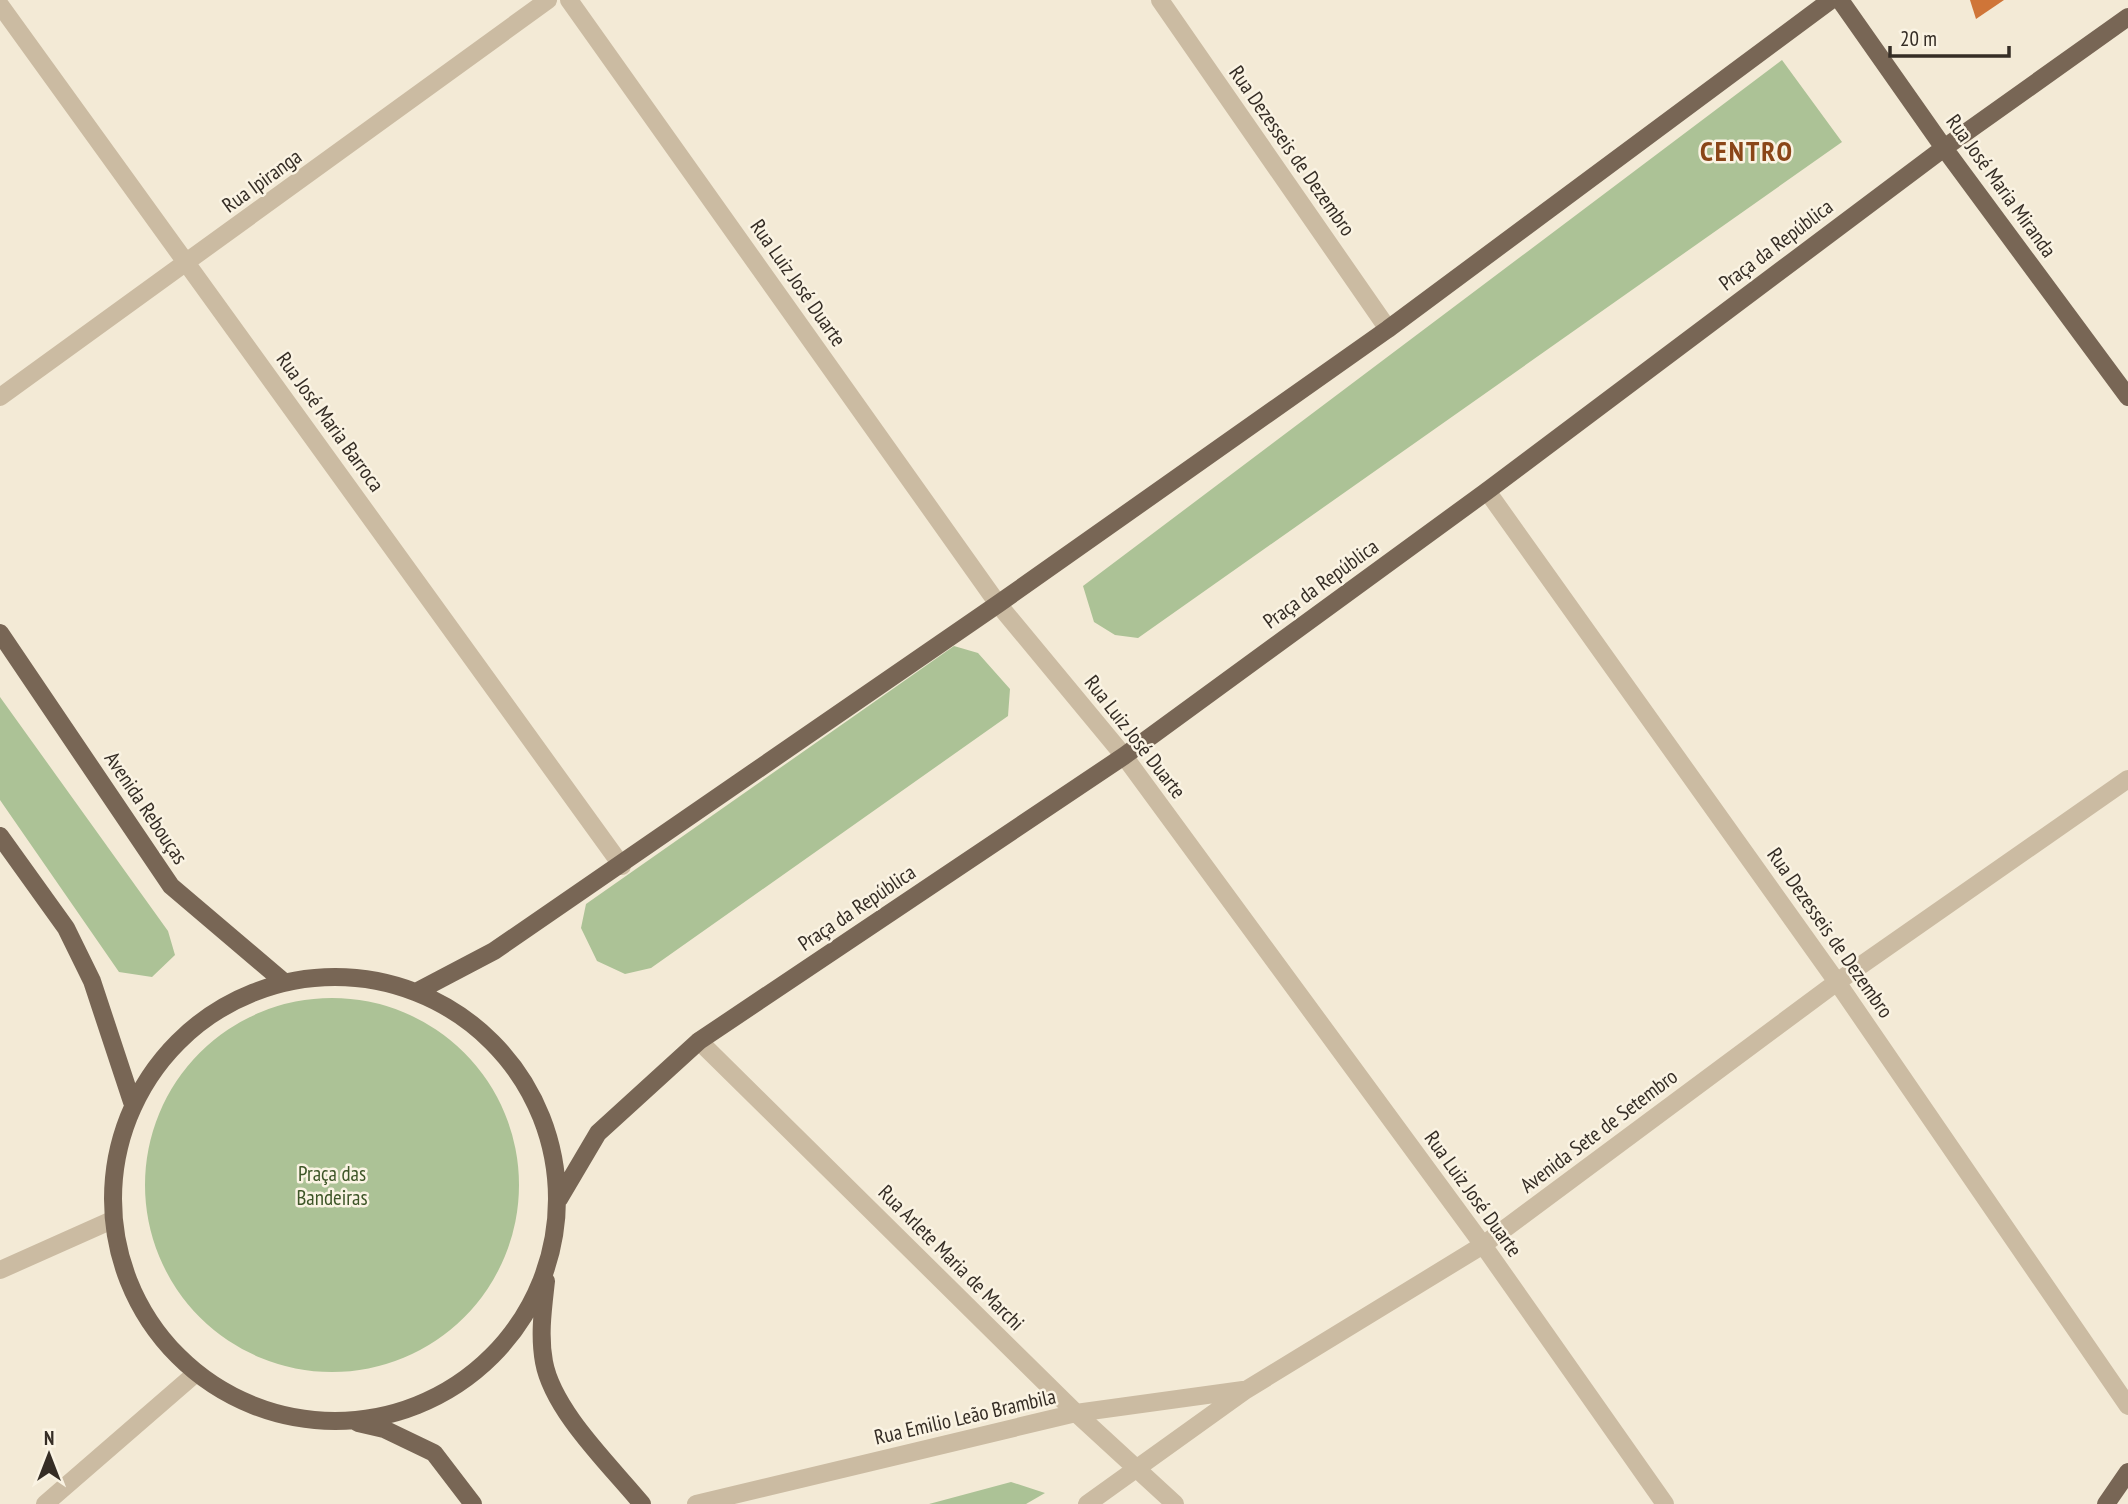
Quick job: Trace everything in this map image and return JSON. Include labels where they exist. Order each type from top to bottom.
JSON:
[{"type":"main road","points":[[416,992],[494,951],[622,866],[998,604],[1388,329],[1831,0]]},
{"type":"main road","name":"Rua José Maria Miranda","points":[[1840,0],[1944,148],[2128,397]]},
{"type":"main road","name":"Praça da República","points":[[559,1199],[598,1133],[699,1041],[1124,756],[1487,491],[1944,148],[2128,18]]},
{"type":"main road","name":"Avenida Rebouças","points":[[0,634],[171,886],[284,982]]},
{"type":"main road","points":[[0,836],[66,928],[92,981],[132,1102]]},
{"type":"main road","points":[[473,1504],[435,1453],[384,1429],[351,1422],[297,1420],[195,1374],[154,1332],[110,1221],[113,1160],[132,1102],[170,1047],[222,1005],[284,982],[351,976],[416,992],[474,1024],[520,1073],[549,1133],[559,1199],[556,1235],[547,1270],[541,1333],[544,1364],[558,1400],[642,1504]]},
{"type":"main road","points":[[351,1422],[415,1407],[472,1376],[518,1328],[547,1270]]},
{"type":"main road","points":[[2106,1504],[2128,1472]]},
{"type":"street","name":"Rua Ipiranga","points":[[0,397],[548,0]]},
{"type":"street","name":"Rua Luiz José Duarte","points":[[569,0],[998,604],[1124,756],[1483,1245],[1665,1504]]},
{"type":"street","name":"Rua Dezesseis de Dezembro","points":[[1160,0],[1388,329]]},
{"type":"street","name":"Rua José Maria Barroca","points":[[0,5],[622,866]]},
{"type":"street","name":"Rua Dezesseis de Dezembro","points":[[1487,491],[1838,982],[2128,1406]]},
{"type":"street","name":"Avenida Sete de Setembro","points":[[1087,1504],[1246,1390],[1483,1245],[1838,982],[2128,779]]},
{"type":"street","name":"Rua Arlete Maria de Marchi","points":[[699,1041],[1076,1413],[1138,1467],[1175,1504]]},
{"type":"street","points":[[0,1270],[110,1221]]},
{"type":"street","points":[[45,1504],[195,1374]]},
{"type":"street","name":"Rua Emilio Leão Brambila","points":[[696,1504],[1076,1413],[1246,1390]]},
{"type":"green space","points":[[1782,60],[1842,142],[1138,638],[1115,635],[1094,622],[1083,586]]},
{"type":"green space","points":[[954,646],[978,653],[1010,689],[1008,716],[651,968],[625,974],[597,961],[581,928],[586,904]]},
{"type":"green space","points":[[0,697],[168,931],[175,955],[152,977],[119,972],[0,800]]},
{"type":"green space","name":"Praça das Bandeiras","points":[[332,998],[369,1001],[404,1012],[451,1040],[477,1066],[505,1113],[516,1148],[519,1185],[516,1222],[505,1257],[477,1304],[451,1330],[404,1358],[369,1369],[332,1372],[295,1369],[260,1358],[213,1330],[187,1304],[159,1257],[148,1222],[145,1185],[148,1148],[159,1113],[187,1066],[213,1040],[260,1012],[295,1001]]},
{"type":"green space","points":[[1011,1482],[1045,1493],[1026,1504],[929,1504]]},
{"type":"building","points":[[1970,0],[2004,0],[1976,19]]},
{"type":"district","name":"CENTRO","points":[[1747,151]]}]
